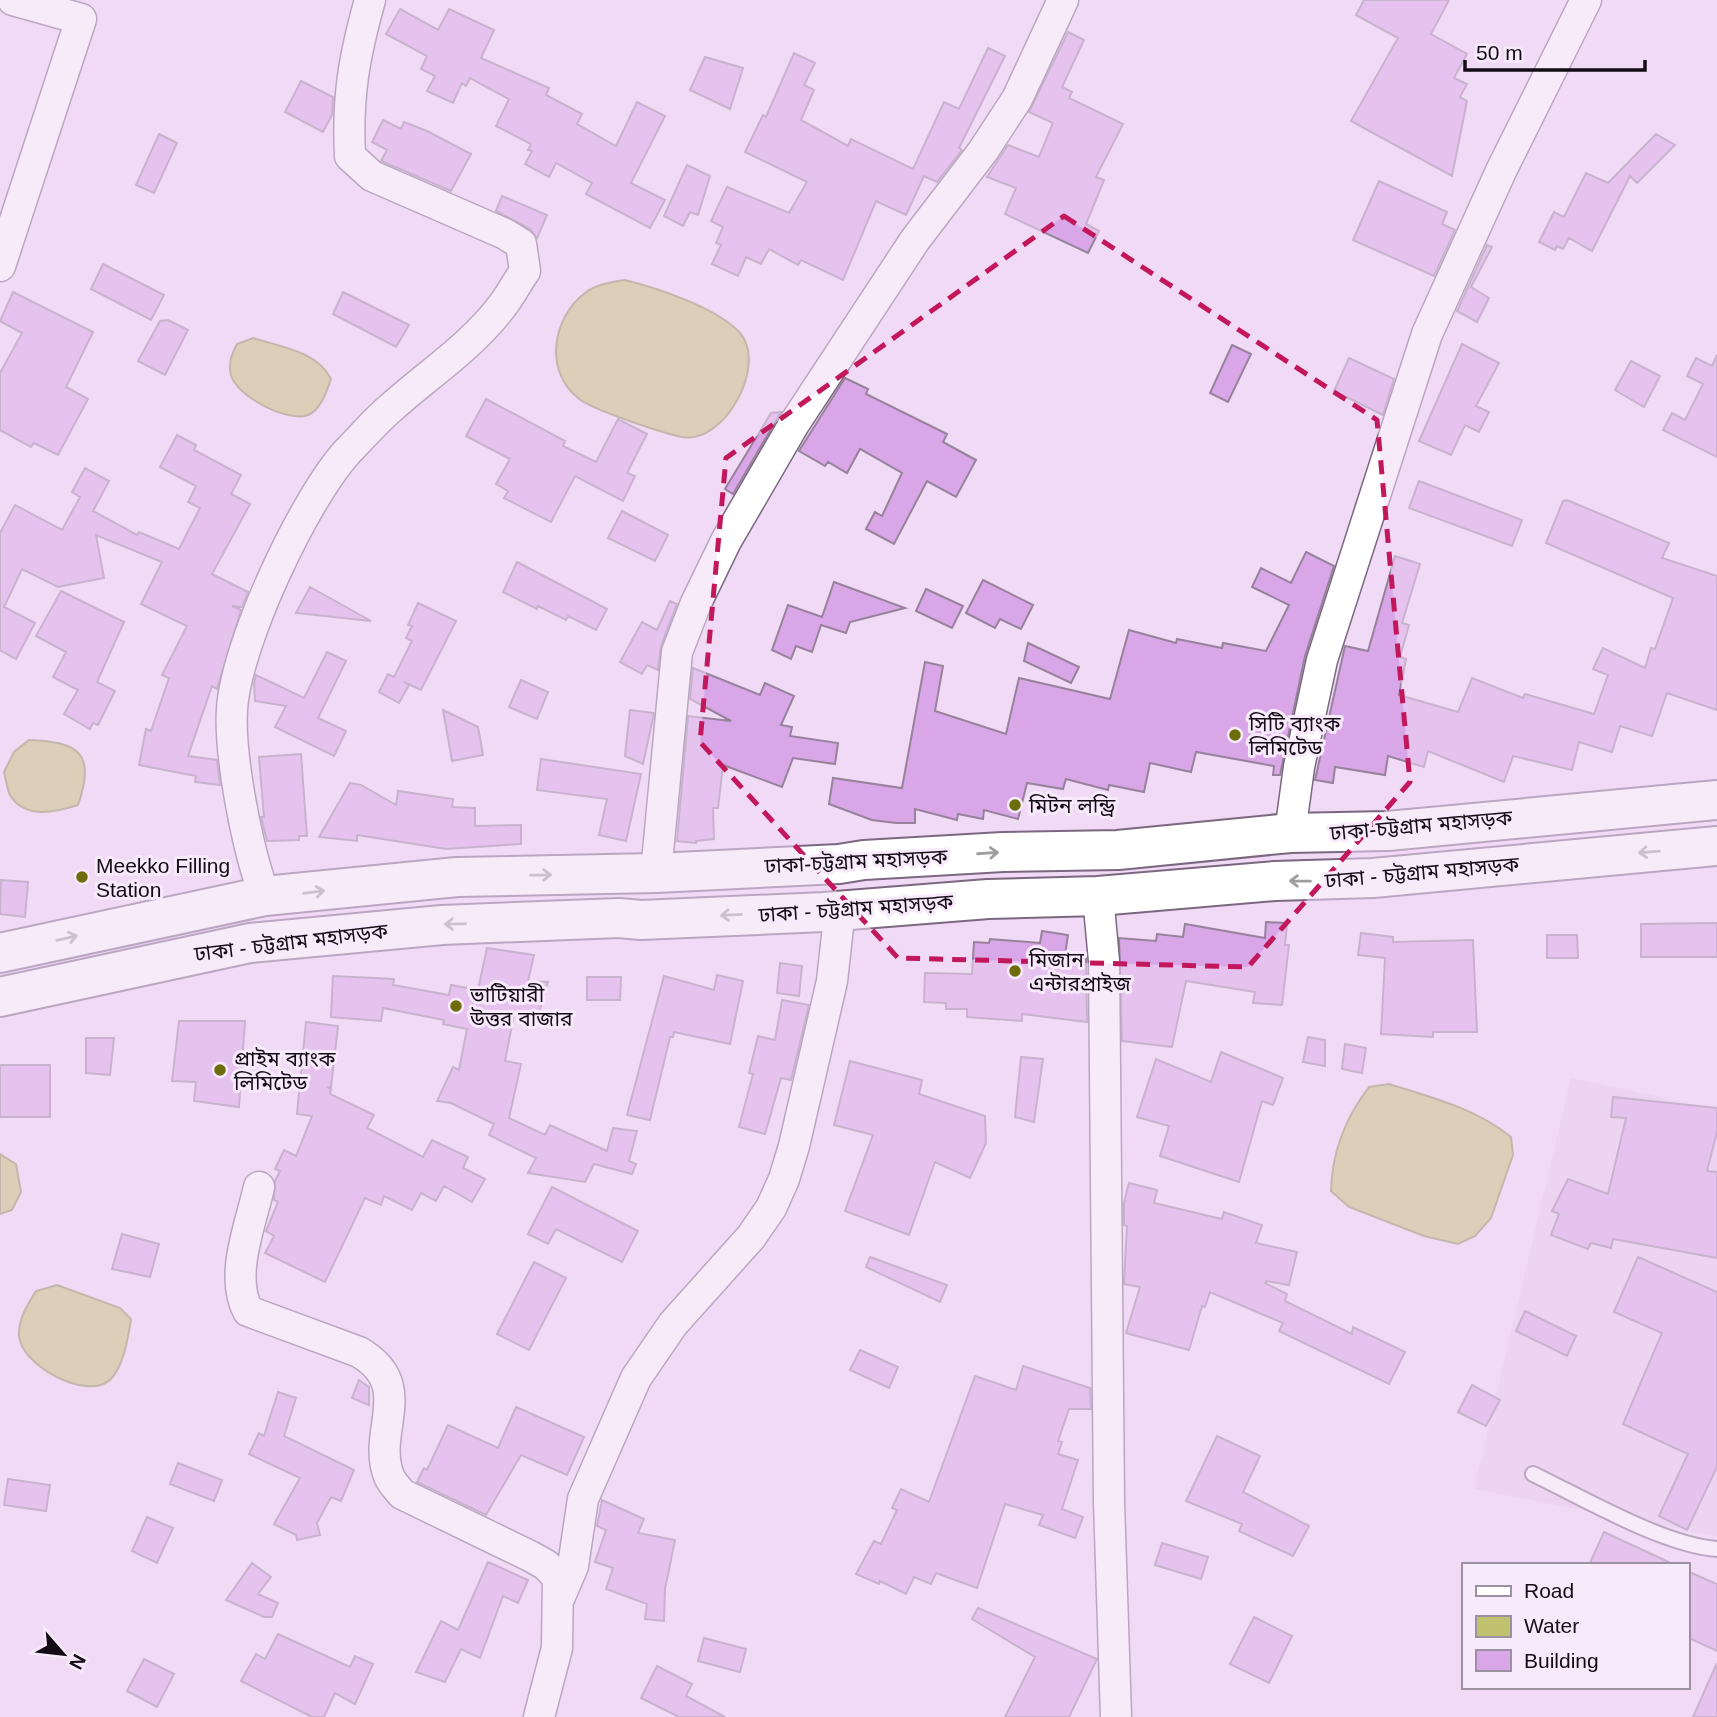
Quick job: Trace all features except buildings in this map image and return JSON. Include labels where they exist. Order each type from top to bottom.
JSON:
[{"type":"highway","name":"ঢাকা-চট্টগ্রাম মহাসড়ক","points":[[0,953],[265,896],[457,877],[656,873],[1003,852],[1118,850],[1290,833],[1388,831],[1717,800]]},
{"type":"highway","name":"ঢাকা - চট্টগ্রাম মহাসড়ক","points":[[0,997],[250,943],[442,925],[619,918],[641,920],[988,899],[1098,896],[1276,881],[1373,878],[1717,846]]},
{"type":"street","points":[[0,266],[81,19],[13,0]]},
{"type":"street","points":[[265,896],[252,864],[232,709],[260,610],[282,558],[316,497],[345,454],[390,409],[473,338],[502,307],[525,271],[521,244],[505,234],[372,176],[350,156],[348,116],[353,59],[370,0]]},
{"type":"street","points":[[656,873],[677,652],[696,603],[726,541],[794,424],[915,240],[969,171],[1017,99],[1063,0]]},
{"type":"street","points":[[1290,833],[1299,767],[1322,660],[1427,334],[1501,171],[1586,0]]},
{"type":"street","points":[[1098,896],[1104,961],[1108,1502],[1116,1717]]},
{"type":"street","points":[[558,1601],[573,1566],[583,1499],[636,1378],[673,1324],[751,1237],[771,1208],[784,1179],[829,994],[840,909]]},
{"type":"street","points":[[259,1187],[241,1271],[241,1297],[248,1311],[359,1352],[375,1361],[385,1377],[389,1396],[386,1453],[389,1476],[402,1494],[546,1565],[558,1578],[557,1648],[539,1717]]},
{"type":"lane","points":[[1533,1474],[1652,1529],[1696,1546],[1717,1549]]},
{"type":"highlighted area","points":[[1064,216],[1377,420],[1410,782],[1248,967],[898,958],[700,742],[726,458]]},
{"type":"shaded area","points":[[1571,1078],[1717,1109],[1717,1536],[1474,1489]]},
{"type":"water","points":[[625,280],[702,307],[740,333],[747,347],[749,364],[745,382],[737,400],[713,429],[698,436],[673,435],[597,409],[578,398],[567,387],[560,374],[556,345],[565,316],[589,290]]},
{"type":"water","points":[[253,338],[297,351],[317,362],[325,370],[331,379],[317,409],[308,415],[288,415],[264,406],[242,391],[231,375],[231,358],[237,344]]},
{"type":"water","points":[[29,740],[61,744],[79,754],[84,763],[85,774],[78,805],[41,812],[32,811],[16,803],[10,795],[4,772],[14,752]]},
{"type":"water","points":[[1389,1084],[1469,1111],[1511,1137],[1513,1155],[1491,1218],[1475,1236],[1458,1244],[1424,1236],[1349,1207],[1331,1191],[1337,1149],[1353,1111],[1369,1087]]},
{"type":"water","points":[[0,1154],[16,1164],[21,1192],[12,1210],[0,1214]]},
{"type":"water","points":[[57,1285],[120,1308],[131,1319],[125,1351],[110,1380],[99,1385],[86,1386],[71,1383],[42,1368],[22,1347],[19,1330],[27,1306],[36,1291]]},
{"type":"place","name":"সিটি ব্যাংক লিমিটেড","points":[[1235,735]]},
{"type":"place","name":"মিটন লন্ড্রি","points":[[1015,805]]},
{"type":"place","name":"Meekko Filling Station","points":[[82,877]]},
{"type":"place","name":"মিজান এন্টারপ্রাইজ","points":[[1015,971]]},
{"type":"place","name":"ভাটিয়ারী উত্তর বাজার","points":[[456,1006]]},
{"type":"place","name":"প্রাইম ব্যাংক লিমিটেড","points":[[220,1070]]}]
